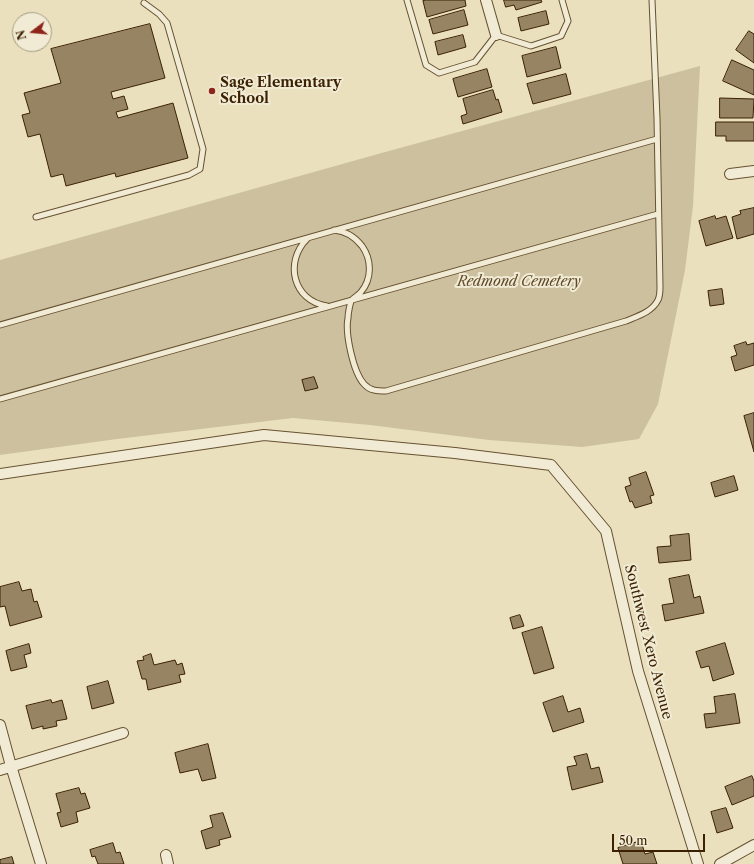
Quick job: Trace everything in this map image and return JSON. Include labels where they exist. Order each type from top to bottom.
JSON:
[{"type":"street","points":[[486,0],[496,35]]},
{"type":"street","points":[[730,174],[754,171]]},
{"type":"street","name":"Southwest Xero Avenue","points":[[0,474],[264,435],[454,453],[551,465],[606,531],[638,671],[698,864]]},
{"type":"street","points":[[0,725],[41,864]]},
{"type":"street","points":[[0,770],[123,732]]},
{"type":"street","points":[[720,864],[754,845]]},
{"type":"lane","points":[[407,0],[426,65],[440,73],[475,62],[496,35],[531,46],[560,36],[568,21],[562,0]]},
{"type":"lane","points":[[334,230],[354,237],[365,250],[368,258],[369,275],[362,290],[352,300],[347,318],[352,358],[357,373],[364,385],[373,390],[386,391],[626,321],[644,314],[654,306],[658,299],[660,287],[652,0]]},
{"type":"lane","points":[[36,217],[189,175],[200,169],[203,149],[167,23],[159,14],[144,3]]},
{"type":"lane","points":[[0,325],[657,139]]},
{"type":"lane","points":[[0,399],[658,214]]},
{"type":"lane","points":[[309,237],[300,246],[296,253],[293,270],[295,278],[298,286],[309,299],[325,306],[330,306]]},
{"type":"green space","name":"Redmond Cemetery","points":[[700,66],[693,206],[685,270],[658,404],[639,439],[582,447],[489,440],[370,425],[293,418],[117,439],[0,455],[0,260]]},
{"type":"building","points":[[465,0],[466,6],[427,17],[423,1]]},
{"type":"building","points":[[504,0],[541,0],[542,2],[516,10],[514,5],[506,7]]},
{"type":"building","points":[[464,10],[468,25],[433,34],[429,20]]},
{"type":"building","points":[[546,11],[549,24],[521,31],[518,18]]},
{"type":"building","points":[[150,24],[165,78],[111,92],[113,99],[124,96],[128,109],[116,112],[118,118],[173,103],[188,158],[116,177],[115,173],[66,186],[63,174],[51,177],[40,134],[28,137],[22,115],[30,113],[24,93],[61,83],[52,49]]},
{"type":"building","points":[[749,31],[754,34],[754,63],[736,50]]},
{"type":"building","points":[[463,35],[466,47],[438,55],[435,42]]},
{"type":"building","points":[[556,47],[561,68],[527,77],[522,56]]},
{"type":"building","points":[[732,60],[754,70],[754,95],[723,81]]},
{"type":"building","points":[[487,69],[492,87],[458,97],[453,79]]},
{"type":"building","points":[[566,74],[571,94],[533,104],[527,84]]},
{"type":"building","points":[[493,90],[496,100],[498,99],[502,112],[463,124],[461,116],[467,114],[463,99]]},
{"type":"building","points":[[720,98],[754,99],[753,118],[720,118]]},
{"type":"building","points":[[716,122],[754,122],[754,141],[726,141],[726,136],[716,136]]},
{"type":"building","points":[[754,208],[754,234],[737,239],[732,217],[741,214],[740,211]]},
{"type":"building","points":[[715,216],[716,219],[726,216],[733,238],[706,246],[699,221]]},
{"type":"building","points":[[722,289],[724,304],[710,306],[708,291]]},
{"type":"building","points":[[746,342],[747,345],[754,343],[754,365],[735,371],[731,357],[737,355],[734,346]]},
{"type":"building","points":[[314,377],[318,388],[305,391],[302,380]]},
{"type":"building","points":[[754,413],[754,452],[744,416]]},
{"type":"building","points":[[646,472],[654,495],[650,496],[652,503],[635,508],[632,501],[630,502],[625,487],[631,485],[629,478]]},
{"type":"building","points":[[734,476],[738,490],[715,497],[711,483]]},
{"type":"building","points":[[689,534],[691,560],[659,563],[657,547],[671,546],[670,536]]},
{"type":"building","points":[[689,575],[694,598],[700,596],[704,613],[665,621],[662,605],[674,603],[669,579]]},
{"type":"building","points":[[19,582],[22,591],[31,589],[34,602],[37,601],[42,617],[10,626],[5,606],[0,607],[0,587]]},
{"type":"building","points":[[520,615],[524,626],[513,629],[510,618]]},
{"type":"building","points":[[542,627],[554,668],[534,674],[522,633]]},
{"type":"building","points":[[725,643],[734,674],[713,681],[709,666],[701,668],[696,652]]},
{"type":"building","points":[[29,644],[31,653],[24,655],[27,667],[11,671],[6,651]]},
{"type":"building","points":[[151,654],[154,665],[175,660],[177,665],[182,663],[185,674],[179,675],[181,682],[148,690],[146,679],[142,679],[137,661],[144,660],[143,657]]},
{"type":"building","points":[[108,681],[114,703],[92,709],[87,687]]},
{"type":"building","points":[[735,694],[740,723],[706,728],[704,714],[716,713],[714,697]]},
{"type":"building","points":[[563,696],[568,712],[580,708],[584,722],[553,732],[543,703]]},
{"type":"building","points":[[51,700],[52,703],[62,700],[67,719],[56,721],[57,726],[43,729],[43,726],[32,729],[26,706]]},
{"type":"building","points":[[208,744],[216,778],[202,781],[198,769],[180,773],[175,753]]},
{"type":"building","points":[[587,754],[591,769],[599,767],[603,782],[572,790],[567,767],[577,765],[574,757]]},
{"type":"building","points":[[752,776],[754,781],[754,796],[732,805],[725,787]]},
{"type":"building","points":[[79,788],[81,794],[85,793],[90,808],[76,812],[78,822],[61,827],[57,813],[61,812],[56,794]]},
{"type":"building","points":[[726,808],[733,828],[717,833],[711,812]]},
{"type":"building","points":[[223,813],[231,837],[219,840],[220,845],[206,849],[201,831],[213,827],[210,816]]},
{"type":"building","points":[[641,841],[645,854],[653,852],[657,864],[623,864],[618,848]]},
{"type":"building","points":[[113,843],[116,853],[120,852],[124,864],[98,864],[95,856],[92,857],[90,850]]},
{"type":"building","points":[[12,857],[14,864],[0,864],[0,860]]},
{"type":"place","name":"Sage Elementary School","points":[[212,91]]}]
